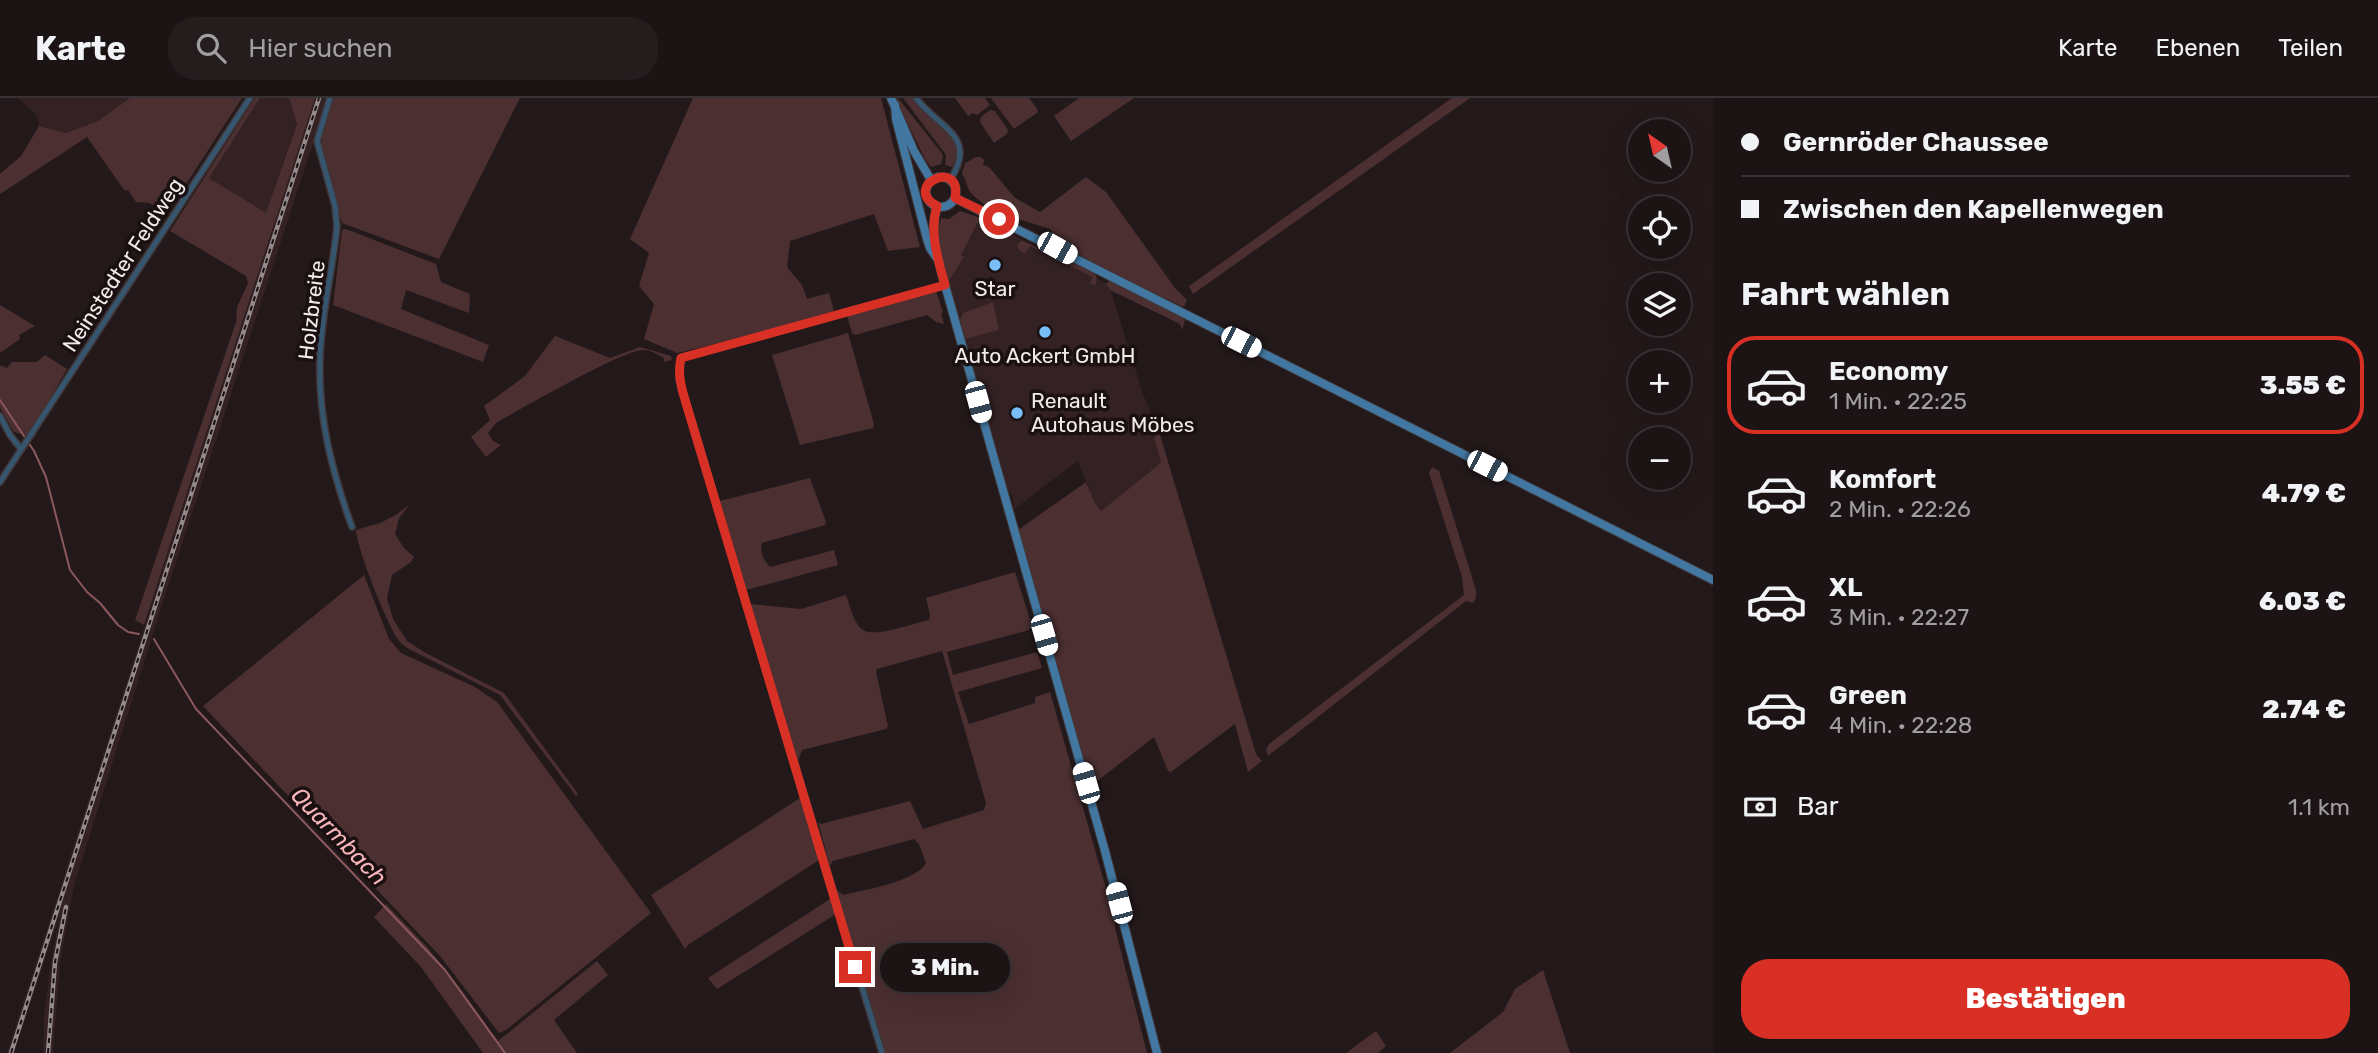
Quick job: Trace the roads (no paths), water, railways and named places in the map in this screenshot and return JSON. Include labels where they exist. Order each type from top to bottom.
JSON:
[{"type":"street","name":"Neinstedter Feldweg","points":[[0,482],[250,98]]},
{"type":"street","name":"Holzbreite","points":[[330,98],[317,141],[335,206],[337,226],[320,359],[321,408],[327,445],[352,527]]},
{"type":"street","points":[[916,98],[932,116],[952,132],[960,145],[958,167],[950,180]]},
{"type":"street","points":[[893,102],[914,151],[932,180]]},
{"type":"street","points":[[893,102],[927,239],[938,259]]},
{"type":"street","points":[[940,177],[950,180],[956,189],[955,198],[947,206],[937,206],[930,202],[926,195],[927,186],[932,180],[940,177]]},
{"type":"street","points":[[955,198],[1713,580]]},
{"type":"street","points":[[937,206],[934,223],[938,259],[1105,851],[1157,1053]]},
{"type":"street","points":[[882,1053],[679,379],[681,358],[945,285]]},
{"type":"street","points":[[0,416],[10,435],[23,447]]},
{"type":"waterway","name":"Quarmbach","points":[[0,400],[34,451],[46,477],[70,570],[118,625],[128,632],[139,634]]},
{"type":"waterway","name":"Quarmbach","points":[[154,639],[196,709],[445,970],[505,1053]]},
{"type":"railway","points":[[11,1053],[319,98]]},
{"type":"railway","points":[[48,1053],[55,962],[66,907]]},
{"type":"place","name":"Star","points":[[995,265]]},
{"type":"place","name":"Auto Ackert GmbH","points":[[1045,332]]},
{"type":"place","name":"Renault Autohaus Möbes","points":[[1017,413]]}]
